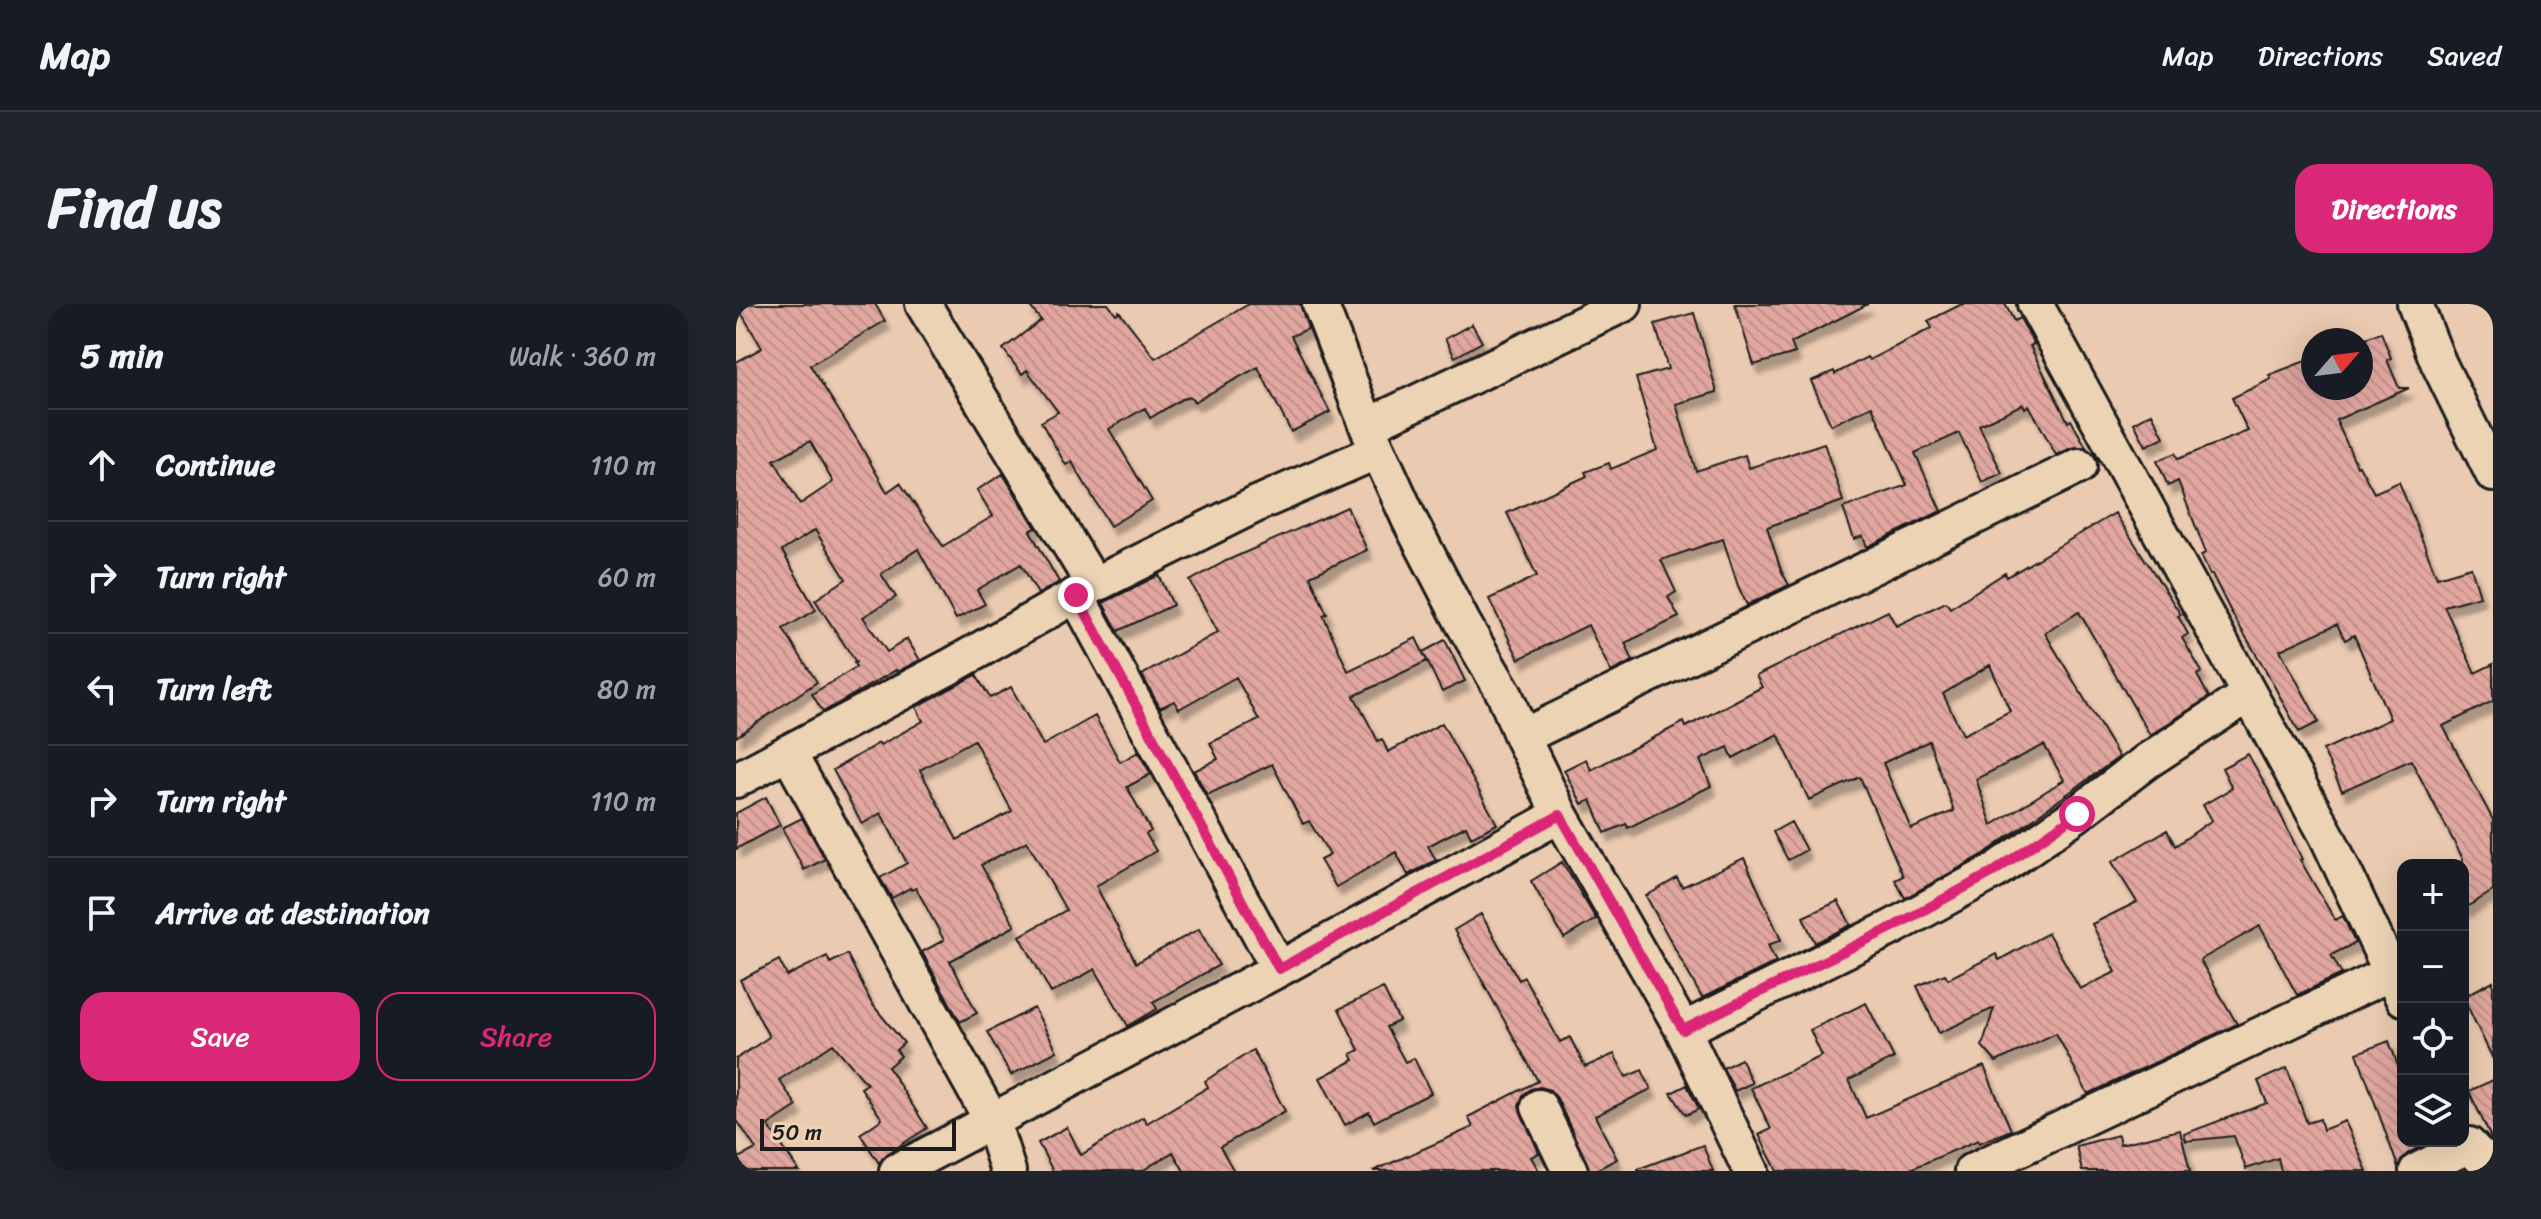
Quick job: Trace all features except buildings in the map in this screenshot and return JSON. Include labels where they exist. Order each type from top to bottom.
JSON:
[{"type":"street","points":[[923,304],[1085,590],[1279,969]]},
{"type":"street","points":[[1320,304],[1373,438],[1463,623],[1505,695],[1560,815],[1683,1030],[1751,1171]]},
{"type":"street","points":[[736,780],[953,665],[1085,590],[1259,503],[1373,438],[1624,304]]},
{"type":"street","points":[[2035,304],[2327,836],[2397,983]]},
{"type":"street","points":[[2415,304],[2438,362],[2493,474]]},
{"type":"street","points":[[1522,737],[2079,466]]},
{"type":"street","points":[[1683,1030],[1893,927],[1995,871],[2147,761],[2248,695]]},
{"type":"street","points":[[788,752],[992,1121],[1008,1171]]},
{"type":"street","points":[[897,1171],[1279,969],[1560,815]]},
{"type":"street","points":[[1972,1171],[2397,985]]},
{"type":"street","points":[[1539,1107],[1570,1171]]},
{"type":"street","points":[[2417,1171],[2475,1146]]},
{"type":"route","points":[[1076,595],[1279,969],[1560,815],[1683,1030],[1893,927],[1995,871],[2077,814]]}]
